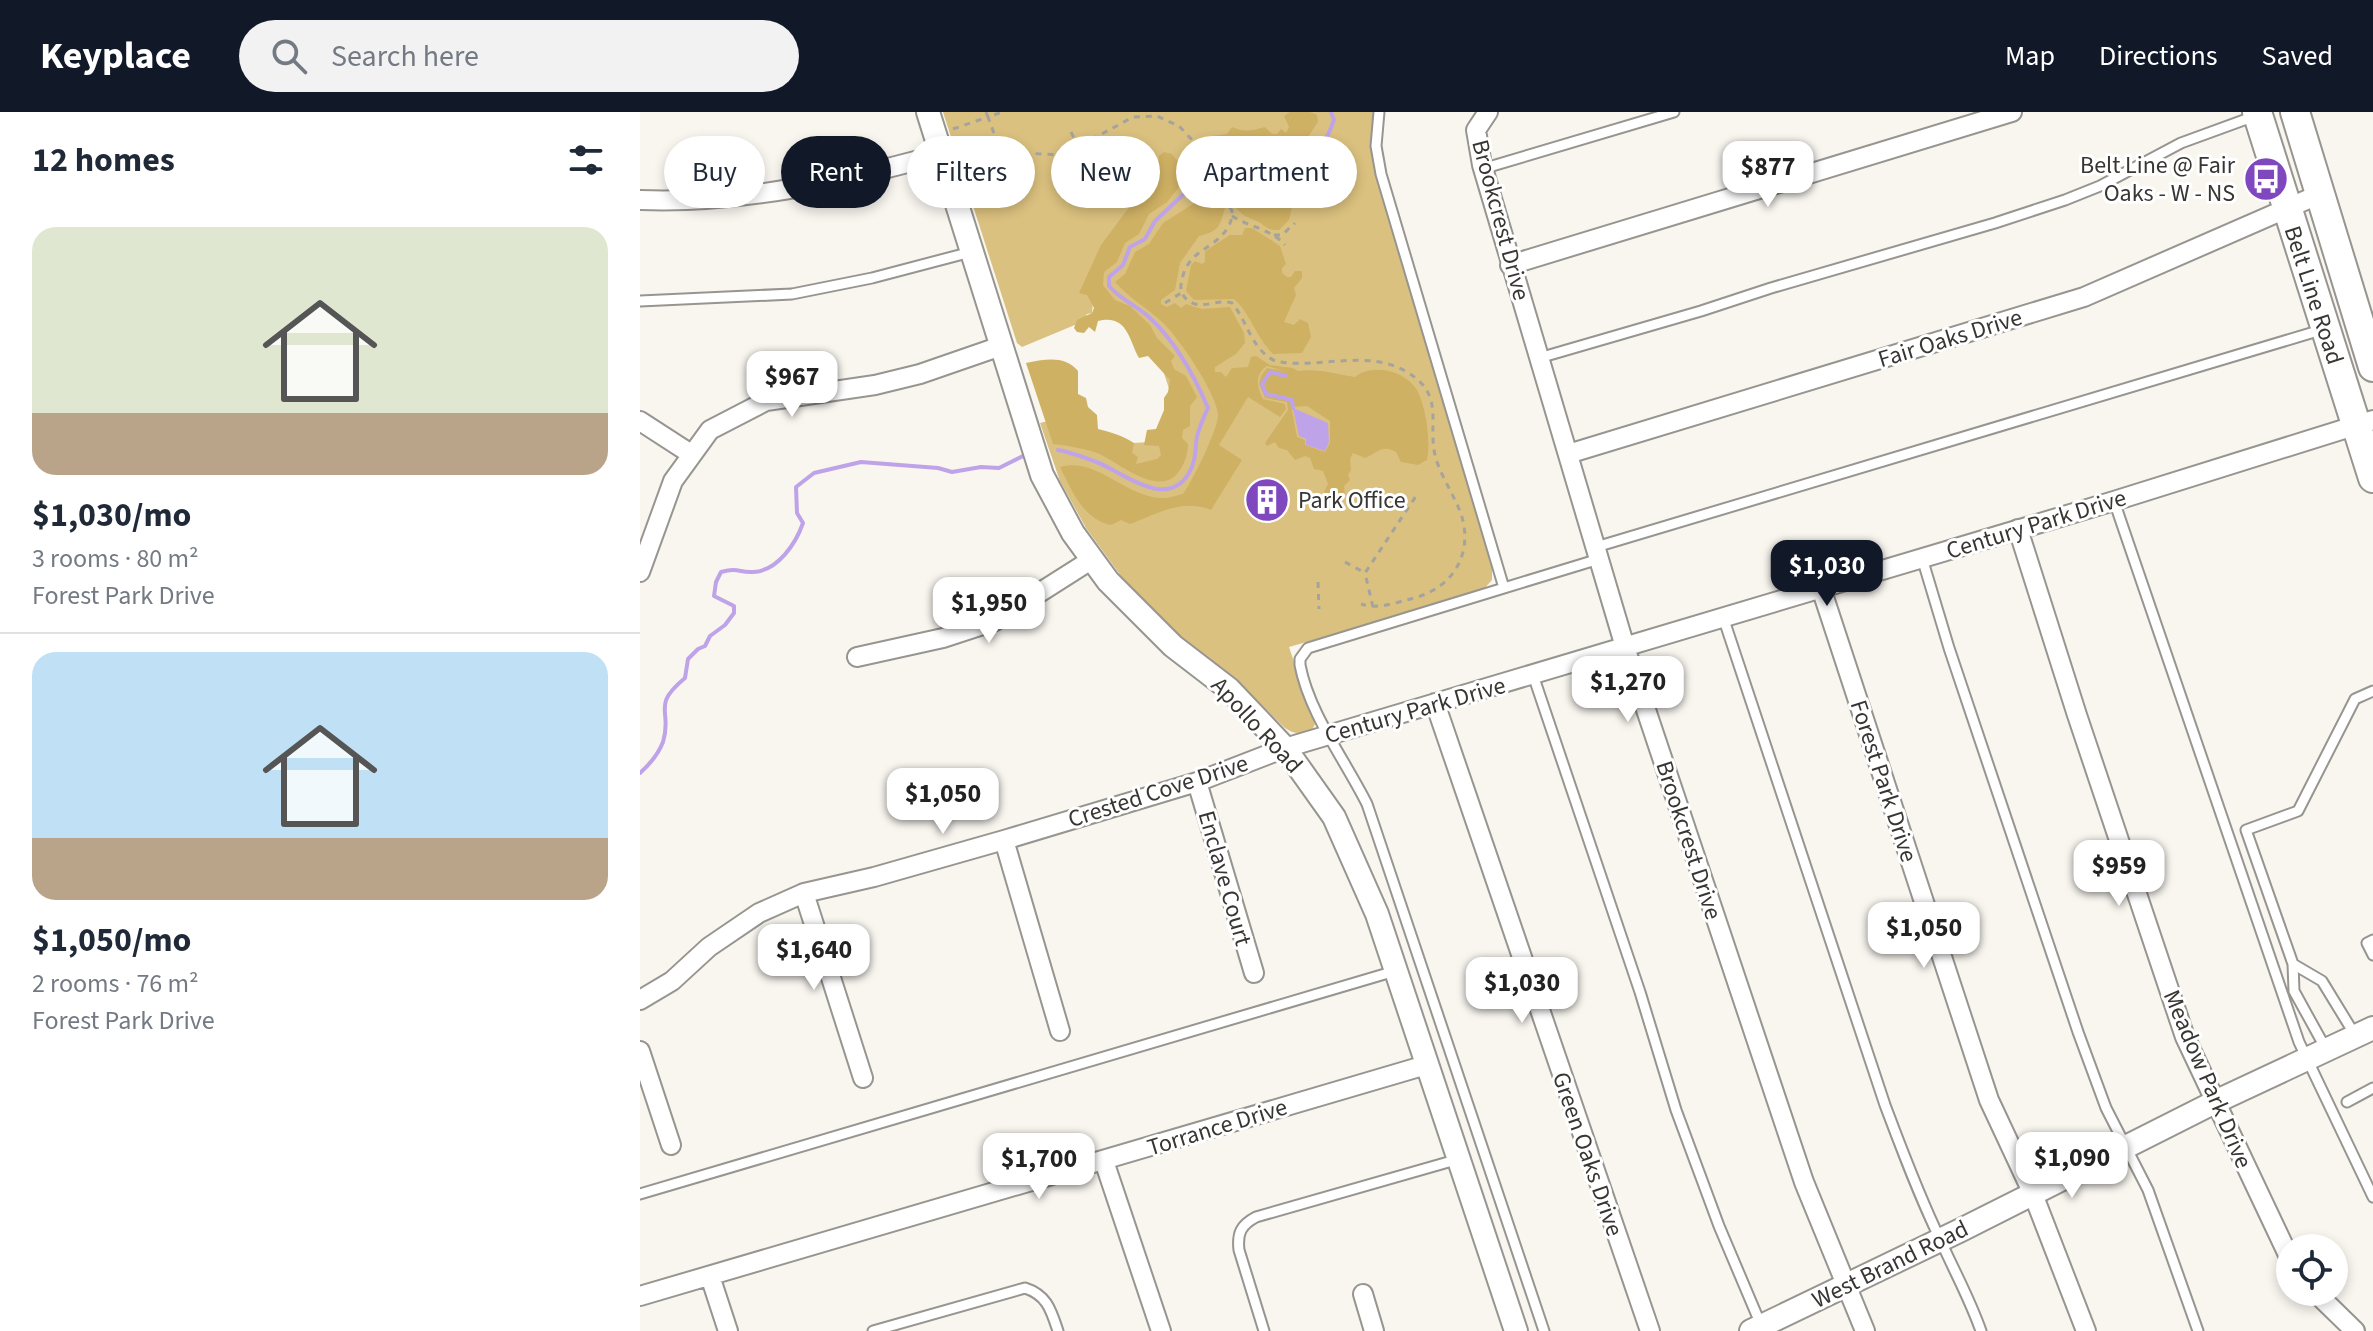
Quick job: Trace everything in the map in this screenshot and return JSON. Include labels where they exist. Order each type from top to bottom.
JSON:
[{"type":"main road","name":"Belt Line Road","points":[[2295,112],[2373,367]]},
{"type":"main road","name":"Belt Line Road","points":[[2258,113],[2325,329],[2365,423],[2373,478]]},
{"type":"street","name":"Apollo Road","points":[[928,112],[935,136]]},
{"type":"street","name":"Brookcrest Drive","points":[[1488,112],[1476,130],[1482,169],[1625,647],[1779,1112],[1865,1331]]},
{"type":"street","points":[[1510,265],[1986,116],[2012,112]]},
{"type":"street","points":[[640,200],[747,196],[907,163]]},
{"type":"street","name":"Fair Oaks Drive","points":[[1568,454],[2084,297],[2320,194]]},
{"type":"street","name":"Apollo Road","points":[[958,208],[1042,475],[1073,533],[1108,581],[1173,646],[1229,689],[1285,748],[1334,817],[1377,914],[1516,1331]]},
{"type":"street","points":[[640,572],[673,481],[710,430],[766,401],[875,385],[920,374],[1001,346]]},
{"type":"street","points":[[640,421],[691,454]]},
{"type":"street","name":"Century Park Drive","points":[[1285,748],[2365,423]]},
{"type":"street","name":"Meadow Park Drive","points":[[2018,529],[2185,1037],[2278,1234]]},
{"type":"street","points":[[857,657],[943,638],[995,621],[1091,560]]},
{"type":"street","name":"Forest Park Drive","points":[[1821,588],[1989,1100],[2033,1194],[2086,1331]]},
{"type":"street","name":"Green Oaks Drive","points":[[1435,703],[1650,1331]]},
{"type":"street","name":"Crested Cove Drive","points":[[640,1000],[672,981],[709,947],[759,913],[804,893],[874,877],[1197,782],[1285,748]]},
{"type":"street","name":"Enclave Court","points":[[1197,782],[1254,973]]},
{"type":"street","points":[[1004,840],[1060,1031]]},
{"type":"street","points":[[804,893],[863,1078]]},
{"type":"street","name":"West Brand Road","points":[[1758,1329],[2215,1102],[2364,1032]]},
{"type":"street","points":[[640,1051],[671,1145]]},
{"type":"street","name":"Torrance Drive","points":[[640,1296],[1426,1065]]},
{"type":"street","points":[[1104,1161],[1161,1331]]},
{"type":"street","points":[[710,1276],[728,1331]]},
{"type":"street","points":[[1363,1294],[1374,1331]]},
{"type":"street","points":[[2329,1306],[2355,1331]]},
{"type":"lane","points":[[1379,112],[1376,146],[1381,174],[1504,588]]},
{"type":"lane","points":[[1482,169],[1673,112]]},
{"type":"lane","points":[[1539,358],[2065,200],[2100,186],[2181,143],[2258,113]]},
{"type":"lane","points":[[640,301],[792,294],[872,278],[971,252]]},
{"type":"lane","points":[[1544,1331],[1367,804],[1345,760],[1322,726],[1301,673],[1300,659],[1308,648],[1504,588],[1598,553],[2325,329]]},
{"type":"lane","points":[[2114,501],[2267,952],[2317,1056]]},
{"type":"lane","points":[[1922,558],[1949,648],[2078,1032],[2124,1148],[2148,1190],[2198,1331]]},
{"type":"lane","points":[[1723,617],[1885,1105],[1940,1241],[1967,1292],[1981,1331]]},
{"type":"lane","points":[[1533,675],[1676,1110],[1758,1329]]},
{"type":"lane","points":[[2373,691],[2355,699],[2298,811],[2246,830],[2293,964],[2294,991],[2373,1197]]},
{"type":"lane","points":[[2373,940],[2367,943],[2373,955]]},
{"type":"lane","points":[[2293,964],[2322,981],[2364,1032]]},
{"type":"lane","points":[[640,1194],[1395,971]]},
{"type":"lane","points":[[2347,1102],[2373,1088]]},
{"type":"lane","points":[[1264,1331],[1237,1239],[1246,1222],[1459,1159]]},
{"type":"lane","points":[[873,1331],[1025,1288],[1037,1292],[1046,1300],[1058,1331]]},
{"type":"path","points":[[953,129],[987,114],[1002,112]]},
{"type":"path","points":[[987,114],[996,136]]},
{"type":"path","points":[[1100,136],[1133,117],[1150,115],[1172,122],[1183,130],[1203,157],[1226,196],[1232,216],[1241,223],[1274,235],[1282,235],[1295,223]]},
{"type":"path","points":[[1071,132],[1073,136]]},
{"type":"path","points":[[1165,303],[1181,293],[1187,264],[1199,250],[1223,233],[1232,216]]},
{"type":"path","points":[[1274,235],[1285,245]]},
{"type":"path","points":[[1181,293],[1191,302],[1199,304],[1232,303],[1255,343],[1275,361],[1384,363],[1408,372],[1429,393],[1434,415],[1434,451],[1462,518],[1465,539],[1463,554],[1452,575],[1436,590],[1373,607],[1361,604]]},
{"type":"path","points":[[1303,491],[1314,498]]},
{"type":"path","points":[[1373,607],[1365,573],[1418,493]]},
{"type":"path","points":[[1345,562],[1365,573]]},
{"type":"path","points":[[1318,582],[1319,609]]},
{"type":"shaded area","points":[[943,112],[1375,112],[1372,140],[1375,167],[1492,561],[1492,580],[1483,590],[1289,647],[1315,724],[1312,730],[1301,733],[1285,728],[1236,681],[1174,632],[1121,576],[1086,528],[1060,481],[1040,423],[1071,415],[1117,444],[1150,442],[1173,401],[1161,364],[1130,325],[1093,303],[1092,313],[1087,314],[1082,322],[1022,347],[1017,343],[974,208],[1035,208],[1035,136],[951,136]]},
{"type":"shaded area","points":[[1290,112],[1310,112],[1317,115],[1318,122],[1309,136],[1212,136],[1227,134],[1232,127],[1253,130],[1265,127],[1272,134],[1277,134],[1281,129],[1286,133],[1289,127],[1284,116]]},
{"type":"shaded area","points":[[1164,152],[1176,159],[1176,191],[1160,207],[1160,155]]},
{"type":"shaded area","points":[[1129,208],[1158,208],[1149,214],[1139,234],[1125,243],[1117,262],[1104,272],[1103,285],[1115,300],[1130,306],[1150,325],[1157,338],[1175,356],[1171,361],[1174,369],[1186,376],[1197,397],[1190,406],[1190,426],[1183,430],[1182,438],[1188,444],[1184,464],[1169,480],[1148,480],[1097,453],[1053,444],[1026,363],[1061,360],[1073,366],[1078,371],[1078,394],[1086,398],[1088,407],[1097,415],[1098,429],[1134,443],[1132,453],[1138,457],[1136,464],[1157,459],[1161,455],[1159,446],[1144,445],[1147,430],[1156,429],[1164,410],[1170,380],[1148,356],[1139,358],[1126,330],[1116,321],[1098,321],[1095,332],[1089,327],[1084,333],[1074,328],[1077,320],[1092,313],[1094,308],[1087,295],[1079,293],[1101,245]]},
{"type":"shaded area","points":[[1187,208],[1225,208],[1218,226],[1212,232],[1199,236],[1180,263],[1175,290],[1161,300],[1161,304],[1167,307],[1175,303],[1181,308],[1186,304],[1202,309],[1230,307],[1244,333],[1245,343],[1236,354],[1215,367],[1215,372],[1221,372],[1226,377],[1232,368],[1248,367],[1251,357],[1256,356],[1270,365],[1298,371],[1355,377],[1370,370],[1397,373],[1412,383],[1420,397],[1428,434],[1427,460],[1418,465],[1401,462],[1396,452],[1387,449],[1365,458],[1353,453],[1348,475],[1350,480],[1344,486],[1345,496],[1333,502],[1324,492],[1328,484],[1323,471],[1314,469],[1310,458],[1305,456],[1295,460],[1275,442],[1267,446],[1265,443],[1288,410],[1287,402],[1265,398],[1259,384],[1261,376],[1267,368],[1284,371],[1267,366],[1258,377],[1258,386],[1261,395],[1263,399],[1285,404],[1286,409],[1280,417],[1248,397],[1219,445],[1242,460],[1211,510],[1180,507],[1130,524],[1121,520],[1111,525],[1093,517],[1074,494],[1060,467],[1086,467],[1150,496],[1166,498],[1183,494],[1217,423],[1217,407],[1212,395],[1187,353],[1162,322],[1115,282],[1125,274],[1135,252],[1149,244],[1163,223]],"holes":[[[1270,371],[1288,376],[1270,373],[1263,384],[1267,393],[1292,399],[1294,407],[1307,406],[1330,421],[1330,443],[1325,452],[1305,445],[1305,440],[1297,437],[1290,400],[1265,395],[1261,384]]]},
{"type":"shaded area","points":[[1236,208],[1292,208],[1289,220],[1279,230],[1268,228]]},
{"type":"shaded area","points":[[1245,228],[1252,228],[1280,246],[1286,264],[1282,273],[1287,277],[1295,271],[1302,271],[1284,322],[1294,325],[1300,319],[1308,323],[1311,337],[1302,353],[1273,354],[1234,299],[1194,300],[1186,291],[1191,265],[1195,261],[1205,262],[1207,250],[1230,235],[1242,235]]},
{"type":"shaded area","points":[[1293,408],[1328,423],[1329,442],[1325,451],[1306,445],[1306,439],[1299,436]]},
{"type":"waterway","points":[[1058,450],[1094,461],[1156,489],[1168,489],[1179,484],[1189,473],[1196,440],[1208,408],[1190,371],[1168,337],[1149,317],[1113,291],[1109,286],[1109,277],[1123,265],[1130,247],[1145,239],[1155,221],[1185,193],[1249,159],[1261,156],[1276,160],[1301,155],[1320,146],[1334,120],[1331,112]]},
{"type":"waterway","points":[[1286,376],[1270,372],[1262,384],[1266,394],[1292,400],[1293,408]]},
{"type":"waterway","points":[[640,773],[663,742],[665,703],[685,678],[688,659],[705,646],[710,636],[725,625],[734,613],[734,606],[714,596],[721,572],[762,570],[785,555],[803,523],[797,513],[796,487],[814,473],[861,462],[938,468],[952,472],[981,467],[999,468],[1023,456]]},
{"type":"place","name":"Belt Line @ Fair Oaks - W - NS","points":[[2266,179]]},
{"type":"place","name":"Park Office","points":[[1267,500]]}]
